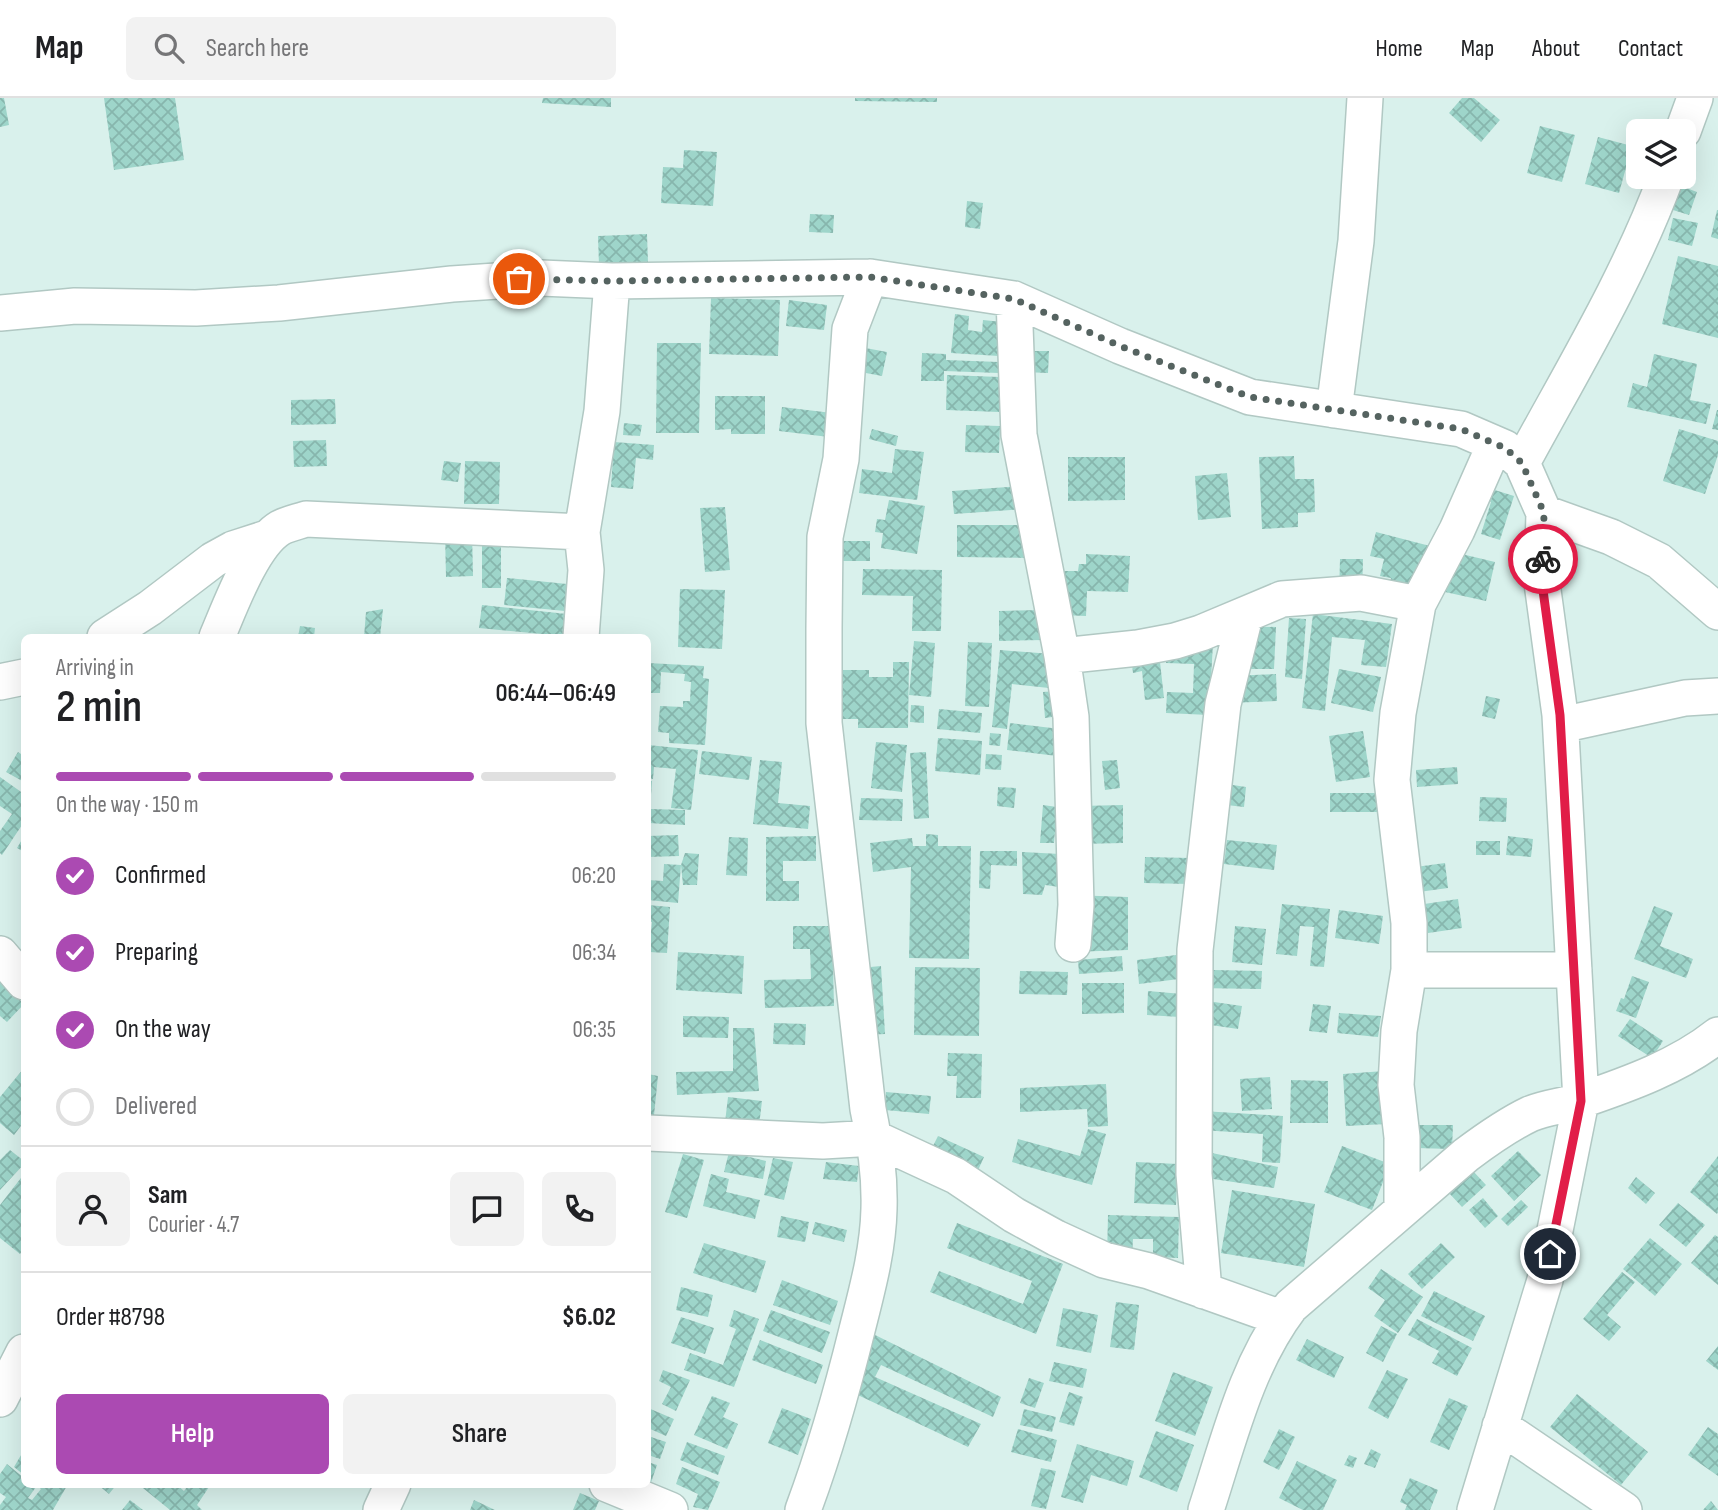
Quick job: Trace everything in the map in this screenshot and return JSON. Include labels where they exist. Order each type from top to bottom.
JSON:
[{"type":"street","points":[[1334,410],[1356,242],[1365,98]]},
{"type":"street","points":[[1687,119],[1695,98]]},
{"type":"street","points":[[1402,1210],[1402,1137],[1396,1085],[1399,1031],[1409,970],[1409,923],[1392,780],[1398,713],[1418,604],[1457,530],[1616,289],[1662,189]]},
{"type":"street","points":[[803,1510],[845,1380],[874,1260],[879,1210],[878,1153],[868,1109],[824,723],[825,537],[841,459],[850,330],[870,277]]},
{"type":"street","points":[[0,313],[75,306],[196,308],[279,303],[452,284],[541,278],[612,281],[870,277],[1014,299],[1120,346],[1250,397],[1461,429],[1508,453],[1544,513],[1542,583],[1561,725],[1581,1101],[1545,1280],[1475,1510]]},
{"type":"street","points":[[581,634],[586,570],[582,532],[602,411],[612,281]]},
{"type":"street","points":[[1014,299],[1019,435],[1071,716],[1076,905],[1073,944]]},
{"type":"street","points":[[1544,513],[1611,537],[1660,561],[1718,612]]},
{"type":"street","points":[[217,634],[253,559],[267,538],[281,527],[306,519],[582,532]]},
{"type":"street","points":[[111,634],[213,560],[233,549],[267,538]]},
{"type":"street","points":[[1062,656],[1175,641],[1245,616],[1282,599],[1361,593],[1418,604]]},
{"type":"street","points":[[1204,1291],[1194,1174],[1195,950],[1223,704],[1245,616]]},
{"type":"street","points":[[0,682],[21,678]]},
{"type":"street","points":[[1561,725],[1685,698],[1718,695]]},
{"type":"street","points":[[0,954],[21,978]]},
{"type":"street","points":[[1409,970],[1574,970]]},
{"type":"street","points":[[1206,1510],[1251,1374],[1281,1318],[1291,1306],[1466,1155],[1494,1135],[1532,1113],[1581,1101],[1642,1077],[1697,1051],[1718,1035]]},
{"type":"street","points":[[651,1132],[822,1141],[874,1138],[956,1176],[1014,1215],[1104,1260],[1149,1271],[1281,1318]]},
{"type":"street","points":[[0,1399],[21,1358]]},
{"type":"street","points":[[1500,1426],[1624,1510]]},
{"type":"street","points":[[381,1510],[391,1488]]},
{"type":"street","points":[[617,1488],[670,1510]]},
{"type":"building","points":[[0,98],[4,98],[9,125],[0,127]]},
{"type":"building","points":[[104,98],[175,98],[184,160],[114,170]]},
{"type":"building","points":[[543,98],[611,98],[611,107],[542,103]]},
{"type":"building","points":[[855,98],[937,98],[937,102],[855,101]]},
{"type":"building","points":[[1462,98],[1474,98],[1500,120],[1481,142],[1449,113]]},
{"type":"building","points":[[1540,126],[1575,135],[1562,182],[1527,173]]},
{"type":"building","points":[[1598,137],[1626,144],[1626,168],[1619,193],[1585,184]]},
{"type":"building","points":[[684,150],[717,152],[713,206],[661,203],[663,167],[683,168]]},
{"type":"building","points":[[1680,189],[1697,192],[1689,215],[1673,210]]},
{"type":"building","points":[[967,201],[983,203],[980,229],[965,227]]},
{"type":"building","points":[[1718,210],[1718,239],[1711,237]]},
{"type":"building","points":[[810,214],[834,215],[833,233],[809,232]]},
{"type":"building","points":[[1673,218],[1698,223],[1692,246],[1668,240]]},
{"type":"building","points":[[647,234],[648,263],[599,265],[598,236]]},
{"type":"building","points":[[1678,256],[1718,266],[1718,338],[1662,324]]},
{"type":"building","points":[[711,298],[780,300],[778,356],[709,354]]},
{"type":"building","points":[[789,300],[827,305],[824,330],[786,326]]},
{"type":"building","points":[[955,314],[969,316],[968,330],[982,332],[983,320],[1002,322],[999,356],[951,353]]},
{"type":"building","points":[[657,343],[701,343],[699,433],[656,433]]},
{"type":"building","points":[[860,347],[887,352],[882,376],[855,371]]},
{"type":"building","points":[[1025,351],[1049,351],[1048,373],[1024,372]]},
{"type":"building","points":[[922,353],[946,354],[946,360],[999,362],[999,373],[944,371],[944,381],[921,381]]},
{"type":"building","points":[[1654,354],[1697,364],[1690,400],[1711,404],[1706,424],[1627,407],[1633,383],[1647,387]]},
{"type":"building","points":[[947,375],[1000,377],[999,412],[946,410]]},
{"type":"building","points":[[715,396],[765,396],[765,434],[731,434],[731,429],[715,430]]},
{"type":"building","points":[[335,399],[336,424],[291,425],[291,400]]},
{"type":"building","points":[[782,407],[832,413],[829,437],[779,431]]},
{"type":"building","points":[[1718,410],[1718,430],[1712,429]]},
{"type":"building","points":[[624,423],[642,425],[640,436],[623,435]]},
{"type":"building","points":[[966,425],[1000,426],[999,453],[965,452]]},
{"type":"building","points":[[872,429],[898,436],[896,446],[869,439]]},
{"type":"building","points":[[1679,429],[1718,441],[1718,455],[1705,494],[1663,481]]},
{"type":"building","points":[[326,440],[327,466],[294,467],[293,441]]},
{"type":"building","points":[[614,442],[654,445],[653,460],[636,458],[633,489],[611,487]]},
{"type":"building","points":[[895,449],[924,452],[917,500],[859,493],[862,469],[892,473]]},
{"type":"building","points":[[1294,456],[1295,479],[1314,479],[1315,512],[1298,513],[1298,527],[1262,529],[1259,457]]},
{"type":"building","points":[[1068,457],[1125,457],[1125,500],[1068,501]]},
{"type":"building","points":[[444,461],[461,463],[458,482],[441,480]]},
{"type":"building","points":[[465,461],[500,462],[499,504],[464,504]]},
{"type":"building","points":[[1227,473],[1231,517],[1198,520],[1195,476]]},
{"type":"building","points":[[1469,482],[1514,496],[1500,540],[1481,534],[1491,502],[1484,499]]},
{"type":"building","points":[[1022,486],[1024,509],[954,514],[952,491]]},
{"type":"building","points":[[889,500],[925,506],[917,554],[881,548],[883,533],[875,532],[877,519],[885,520]]},
{"type":"building","points":[[725,507],[730,570],[705,572],[700,508]]},
{"type":"building","points":[[957,525],[1032,525],[1031,558],[957,557]]},
{"type":"building","points":[[472,532],[473,576],[446,577],[445,534]]},
{"type":"building","points":[[1376,532],[1430,546],[1414,611],[1384,603],[1391,578],[1380,576],[1384,559],[1370,556]]},
{"type":"building","points":[[482,534],[501,534],[501,588],[482,588]]},
{"type":"building","points":[[841,541],[870,541],[870,561],[841,561]]},
{"type":"building","points":[[1445,550],[1495,562],[1486,601],[1436,590]]},
{"type":"building","points":[[1086,554],[1130,556],[1128,592],[1087,591],[1086,616],[1061,615],[1063,571],[1078,571],[1079,564],[1086,564]]},
{"type":"building","points":[[1340,559],[1363,559],[1362,596],[1339,595]]},
{"type":"building","points":[[863,569],[942,570],[941,631],[912,631],[913,596],[862,595]]},
{"type":"building","points":[[507,578],[567,584],[565,611],[504,605]]},
{"type":"building","points":[[680,589],[725,590],[722,649],[678,647]]},
{"type":"building","points":[[482,605],[567,614],[564,634],[479,628]]},
{"type":"building","points":[[383,609],[380,634],[364,634],[366,612]]},
{"type":"building","points":[[1043,610],[1043,640],[999,641],[999,611]]},
{"type":"building","points":[[1313,614],[1392,624],[1386,667],[1361,665],[1365,640],[1332,637],[1325,711],[1302,708]]},
{"type":"building","points":[[1289,618],[1306,619],[1302,679],[1285,677]]},
{"type":"building","points":[[300,626],[315,628],[314,634],[299,634]]},
{"type":"building","points":[[1235,626],[1276,627],[1274,669],[1233,669]]},
{"type":"building","points":[[1166,640],[1213,643],[1209,715],[1166,713],[1167,692],[1193,693],[1194,664],[1166,663]]},
{"type":"building","points":[[914,641],[935,643],[931,697],[909,695]]},
{"type":"building","points":[[968,642],[992,643],[989,707],[965,706]]},
{"type":"building","points":[[1000,650],[1052,654],[1049,688],[1012,684],[1007,729],[992,727]]},
{"type":"building","points":[[1159,653],[1164,698],[1145,700],[1142,671],[1133,673],[1131,656]]},
{"type":"building","points":[[893,662],[909,662],[908,728],[858,728],[858,719],[837,719],[838,670],[869,670],[869,677],[893,677]]},
{"type":"building","points":[[651,663],[704,666],[703,678],[709,679],[705,745],[669,743],[669,733],[658,732],[660,706],[683,707],[683,701],[690,701],[691,682],[684,681],[685,674],[661,672],[660,693],[651,693]]},
{"type":"building","points":[[1339,669],[1381,677],[1373,712],[1331,703]]},
{"type":"building","points":[[1276,674],[1277,701],[1229,703],[1228,676]]},
{"type":"building","points":[[1057,691],[1059,716],[1045,718],[1043,692]]},
{"type":"building","points":[[1486,696],[1500,699],[1495,719],[1482,716]]},
{"type":"building","points":[[911,705],[924,706],[924,723],[910,722]]},
{"type":"building","points":[[939,709],[982,713],[980,733],[937,729]]},
{"type":"building","points":[[1010,723],[1060,729],[1057,756],[1007,750]]},
{"type":"building","points":[[1363,731],[1370,777],[1336,782],[1329,736]]},
{"type":"building","points":[[990,733],[1001,734],[1000,746],[989,745]]},
{"type":"building","points":[[938,738],[982,741],[980,775],[935,771]]},
{"type":"building","points":[[876,742],[907,745],[902,792],[871,788]]},
{"type":"building","points":[[651,745],[698,750],[691,810],[671,808],[676,769],[654,767],[653,779]]},
{"type":"building","points":[[702,751],[752,757],[749,780],[699,774]]},
{"type":"building","points":[[18,752],[21,754],[21,780],[6,772]]},
{"type":"building","points":[[926,752],[929,818],[914,819],[910,753]]},
{"type":"building","points":[[986,754],[1002,755],[1001,770],[985,769]]},
{"type":"building","points":[[760,760],[782,762],[778,803],[810,806],[808,829],[753,824]]},
{"type":"building","points":[[1117,760],[1120,788],[1105,790],[1102,761]]},
{"type":"building","points":[[1457,767],[1458,784],[1417,787],[1416,770]]},
{"type":"building","points":[[0,777],[21,792],[21,826],[2,855],[0,831],[12,814],[0,806]]},
{"type":"building","points":[[1220,783],[1246,787],[1244,807],[1218,804]]},
{"type":"building","points":[[998,787],[1016,788],[1014,808],[997,806]]},
{"type":"building","points":[[1330,793],[1377,793],[1378,812],[1330,812]]},
{"type":"building","points":[[1480,797],[1507,798],[1506,822],[1479,821]]},
{"type":"building","points":[[861,798],[903,799],[902,821],[859,820]]},
{"type":"building","points":[[1043,805],[1057,807],[1054,843],[1040,843]]},
{"type":"building","points":[[1123,805],[1123,843],[1080,844],[1080,806]]},
{"type":"building","points":[[651,809],[685,810],[685,825],[651,823]]},
{"type":"building","points":[[926,834],[938,835],[938,846],[971,846],[969,959],[909,958],[911,867],[873,872],[870,843],[912,838],[913,846],[926,846]]},
{"type":"building","points":[[678,835],[679,856],[651,857],[651,836]]},
{"type":"building","points":[[816,836],[816,861],[783,861],[783,881],[799,881],[799,901],[766,901],[766,837]]},
{"type":"building","points":[[1508,836],[1533,839],[1531,857],[1506,855]]},
{"type":"building","points":[[729,837],[748,838],[747,876],[726,875]]},
{"type":"building","points":[[1227,840],[1277,845],[1274,870],[1224,864]]},
{"type":"building","points":[[1476,841],[1500,841],[1500,855],[1476,855]]},
{"type":"building","points":[[980,851],[1017,851],[1017,866],[991,865],[990,889],[979,888]]},
{"type":"building","points":[[1022,852],[1060,854],[1059,887],[1045,885],[1042,895],[1023,894]]},
{"type":"building","points":[[685,853],[699,854],[697,885],[683,885],[681,865]]},
{"type":"building","points":[[1145,857],[1191,858],[1190,884],[1144,883]]},
{"type":"building","points":[[1445,863],[1448,888],[1404,894],[1401,869]]},
{"type":"building","points":[[664,864],[681,865],[678,903],[651,900],[651,880],[663,881]]},
{"type":"building","points":[[1071,895],[1128,897],[1128,950],[1071,952]]},
{"type":"building","points":[[1458,899],[1462,928],[1408,936],[1404,907]]},
{"type":"building","points":[[1282,904],[1330,909],[1324,967],[1310,966],[1314,927],[1300,926],[1297,956],[1276,954]]},
{"type":"building","points":[[651,905],[670,907],[667,953],[651,952]]},
{"type":"building","points":[[1654,906],[1673,913],[1660,946],[1693,959],[1686,978],[1634,959]]},
{"type":"building","points":[[1339,910],[1383,916],[1379,944],[1335,938]]},
{"type":"building","points":[[793,926],[832,926],[834,1006],[765,1008],[764,980],[811,979],[810,949],[793,949]]},
{"type":"building","points":[[1235,926],[1266,929],[1262,965],[1232,962]]},
{"type":"building","points":[[1196,940],[1214,941],[1213,970],[1262,971],[1261,989],[1195,988]]},
{"type":"building","points":[[678,952],[744,956],[742,994],[676,990]]},
{"type":"building","points":[[1176,955],[1179,979],[1139,984],[1137,960]]},
{"type":"building","points":[[1122,956],[1123,971],[1079,974],[1078,960]]},
{"type":"building","points":[[881,966],[885,1034],[864,1035],[860,968]]},
{"type":"building","points":[[915,967],[980,968],[979,1036],[914,1035]]},
{"type":"building","points":[[1020,971],[1068,972],[1067,995],[1019,994]]},
{"type":"building","points":[[1632,976],[1649,982],[1636,1018],[1616,1011],[1621,998],[1624,999]]},
{"type":"building","points":[[0,981],[21,1001],[21,1007],[7,1022],[0,1016]]},
{"type":"building","points":[[1082,983],[1124,983],[1124,1013],[1082,1014]]},
{"type":"building","points":[[1148,991],[1182,994],[1180,1017],[1147,1015]]},
{"type":"building","points":[[1193,999],[1242,1006],[1238,1029],[1190,1022]]},
{"type":"building","points":[[1313,1004],[1331,1006],[1327,1033],[1309,1031]]},
{"type":"building","points":[[1339,1013],[1381,1016],[1378,1037],[1337,1033]]},
{"type":"building","points":[[683,1016],[729,1017],[728,1038],[683,1037]]},
{"type":"building","points":[[1630,1019],[1663,1041],[1652,1058],[1618,1036]]},
{"type":"building","points":[[774,1023],[806,1024],[805,1045],[773,1044]]},
{"type":"building","points":[[733,1028],[754,1028],[759,1091],[677,1095],[676,1072],[733,1071]]},
{"type":"building","points":[[948,1053],[982,1054],[981,1098],[956,1098],[957,1076],[947,1076]]},
{"type":"building","points":[[1384,1071],[1387,1124],[1346,1126],[1343,1074]]},
{"type":"building","points":[[21,1072],[21,1126],[14,1135],[0,1123],[0,1097]]},
{"type":"building","points":[[651,1075],[658,1076],[651,1125]]},
{"type":"building","points":[[1270,1077],[1272,1109],[1242,1111],[1240,1079]]},
{"type":"building","points":[[1291,1080],[1328,1081],[1328,1123],[1290,1123]]},
{"type":"building","points":[[1106,1084],[1108,1126],[1088,1127],[1087,1109],[1020,1112],[1020,1088]]},
{"type":"building","points":[[886,1092],[931,1096],[929,1114],[885,1110]]},
{"type":"building","points":[[728,1097],[762,1101],[758,1134],[724,1131]]},
{"type":"building","points":[[1202,1111],[1283,1116],[1280,1163],[1262,1162],[1263,1134],[1201,1130]]},
{"type":"building","points":[[1416,1125],[1453,1125],[1452,1149],[1415,1148]]},
{"type":"building","points":[[1088,1129],[1106,1134],[1092,1185],[1012,1162],[1018,1139],[1080,1156]]},
{"type":"building","points":[[938,1136],[984,1157],[975,1177],[928,1156]]},
{"type":"building","points":[[1342,1146],[1390,1164],[1372,1210],[1324,1192]]},
{"type":"building","points":[[10,1150],[21,1159],[21,1167],[0,1190],[0,1160]]},
{"type":"building","points":[[1198,1150],[1278,1167],[1274,1188],[1193,1176]]},
{"type":"building","points":[[1518,1151],[1541,1175],[1514,1201],[1491,1176]]},
{"type":"building","points":[[729,1152],[766,1161],[763,1179],[724,1172]]},
{"type":"building","points":[[683,1154],[704,1160],[687,1218],[665,1212]]},
{"type":"building","points":[[1718,1156],[1718,1212],[1717,1214],[1690,1192]]},
{"type":"building","points":[[773,1158],[793,1162],[784,1200],[764,1195]]},
{"type":"building","points":[[826,1162],[859,1166],[857,1182],[823,1179]]},
{"type":"building","points":[[1136,1162],[1178,1164],[1176,1205],[1134,1203]]},
{"type":"building","points":[[1473,1171],[1486,1185],[1462,1207],[1449,1193]]},
{"type":"building","points":[[711,1174],[729,1179],[726,1192],[760,1200],[755,1219],[703,1206]]},
{"type":"building","points":[[1636,1177],[1655,1193],[1646,1204],[1628,1188]]},
{"type":"building","points":[[21,1178],[20,1254],[0,1238],[0,1205]]},
{"type":"building","points":[[1232,1190],[1315,1204],[1304,1267],[1221,1253]]},
{"type":"building","points":[[1483,1198],[1498,1216],[1485,1228],[1469,1210]]},
{"type":"building","points":[[1521,1200],[1528,1207],[1508,1226],[1501,1219]]},
{"type":"building","points":[[1678,1203],[1705,1225],[1686,1247],[1659,1225]]},
{"type":"building","points":[[1108,1215],[1179,1217],[1178,1258],[1153,1257],[1153,1239],[1133,1239],[1132,1257],[1107,1257]]},
{"type":"building","points":[[781,1216],[809,1222],[805,1242],[777,1237]]},
{"type":"building","points":[[815,1222],[847,1230],[844,1242],[812,1234]]},
{"type":"building","points":[[957,1223],[1063,1264],[1036,1334],[930,1292],[939,1271],[1023,1304],[1032,1281],[947,1248]]},
{"type":"building","points":[[1715,1235],[1718,1237],[1718,1285],[1691,1263]]},
{"type":"building","points":[[1650,1238],[1682,1264],[1655,1296],[1623,1269]]},
{"type":"building","points":[[704,1243],[766,1261],[756,1293],[693,1273]]},
{"type":"building","points":[[1441,1243],[1455,1257],[1422,1289],[1408,1274]]},
{"type":"building","points":[[1381,1269],[1423,1297],[1398,1333],[1374,1316],[1385,1300],[1368,1288]]},
{"type":"building","points":[[1622,1272],[1635,1282],[1607,1315],[1621,1327],[1609,1341],[1583,1319]]},
{"type":"building","points":[[782,1280],[838,1301],[830,1325],[773,1305]]},
{"type":"building","points":[[681,1287],[713,1295],[708,1317],[676,1310]]},
{"type":"building","points":[[1434,1291],[1485,1316],[1473,1341],[1421,1316]]},
{"type":"building","points":[[1116,1302],[1139,1305],[1134,1350],[1110,1347]]},
{"type":"building","points":[[1063,1308],[1098,1315],[1091,1353],[1056,1346]]},
{"type":"building","points":[[734,1310],[759,1319],[734,1387],[684,1370],[690,1353],[723,1365],[736,1329],[729,1326]]},
{"type":"building","points":[[771,1310],[830,1332],[822,1353],[763,1331]]},
{"type":"building","points":[[681,1317],[714,1328],[705,1354],[671,1343]]},
{"type":"building","points":[[1417,1319],[1472,1348],[1457,1376],[1432,1363],[1439,1351],[1408,1335]]},
{"type":"building","points":[[1381,1326],[1397,1334],[1383,1362],[1366,1353]]},
{"type":"building","points":[[869,1332],[1001,1397],[993,1417],[881,1365],[875,1377],[981,1424],[968,1447],[843,1388]]},
{"type":"building","points":[[1307,1339],[1344,1357],[1334,1378],[1296,1360]]},
{"type":"building","points":[[760,1340],[823,1365],[816,1384],[752,1360]]},
{"type":"building","points":[[1718,1346],[1718,1370],[1706,1361]]},
{"type":"building","points":[[1054,1362],[1087,1369],[1083,1388],[1049,1381]]},
{"type":"building","points":[[663,1370],[690,1380],[676,1411],[662,1404],[671,1387],[659,1381]]},
{"type":"building","points":[[1387,1370],[1408,1379],[1388,1419],[1368,1408]]},
{"type":"building","points":[[1173,1372],[1213,1387],[1195,1436],[1155,1421]]},
{"type":"building","points":[[1029,1378],[1044,1383],[1035,1408],[1020,1403]]},
{"type":"building","points":[[1069,1392],[1083,1397],[1074,1426],[1059,1422]]},
{"type":"building","points":[[1577,1394],[1648,1452],[1621,1485],[1550,1427]]},
{"type":"building","points":[[712,1396],[730,1403],[723,1417],[738,1424],[727,1449],[694,1435]]},
{"type":"building","points":[[1449,1398],[1468,1406],[1449,1450],[1430,1442]]},
{"type":"building","points":[[782,1408],[811,1419],[798,1455],[768,1443]]},
{"type":"building","points":[[651,1409],[674,1419],[666,1436],[651,1429]]},
{"type":"building","points":[[1024,1409],[1056,1417],[1052,1432],[1020,1425]]},
{"type":"building","points":[[1708,1427],[1718,1434],[1718,1476],[1688,1455]]},
{"type":"building","points":[[1018,1429],[1057,1440],[1051,1462],[1011,1452]]},
{"type":"building","points":[[1279,1429],[1295,1437],[1279,1470],[1263,1462]]},
{"type":"building","points":[[1156,1431],[1194,1445],[1177,1492],[1139,1477]]},
{"type":"building","points":[[651,1437],[666,1442],[660,1459],[651,1456]]},
{"type":"building","points":[[687,1442],[725,1456],[718,1475],[680,1460]]},
{"type":"building","points":[[1077,1444],[1134,1461],[1127,1486],[1091,1475],[1083,1503],[1061,1497]]},
{"type":"building","points":[[1371,1449],[1381,1454],[1375,1468],[1364,1464]]},
{"type":"building","points":[[21,1455],[21,1473],[14,1467]]},
{"type":"building","points":[[1349,1455],[1357,1458],[1353,1468],[1344,1465]]},
{"type":"building","points":[[1297,1461],[1337,1480],[1323,1510],[1303,1510],[1279,1498]]},
{"type":"building","points":[[651,1463],[657,1465],[651,1482]]},
{"type":"building","points":[[7,1464],[21,1476],[21,1488],[35,1488],[28,1498],[32,1500],[40,1488],[66,1488],[53,1510],[0,1510],[6,1497],[0,1493],[0,1474]]},
{"type":"building","points":[[682,1467],[720,1482],[708,1510],[693,1507],[698,1494],[676,1484]]},
{"type":"building","points":[[1041,1468],[1056,1471],[1046,1509],[1031,1506]]},
{"type":"building","points":[[1410,1478],[1438,1490],[1430,1510],[1405,1510],[1407,1505],[1400,1502]]},
{"type":"building","points":[[102,1488],[114,1488],[109,1494]]},
{"type":"building","points":[[143,1488],[181,1488],[184,1491],[186,1488],[208,1488],[197,1505],[202,1510],[170,1510]]},
{"type":"building","points":[[580,1493],[599,1501],[595,1510],[573,1510]]},
{"type":"building","points":[[130,1500],[143,1510],[122,1510]]},
{"type":"building","points":[[474,1500],[495,1510],[470,1510]]},
{"type":"building","points":[[1711,1501],[1718,1510],[1703,1510]]},
{"type":"way so far","points":[[519,279],[612,281],[870,277],[1014,299],[1120,346],[1250,397],[1461,429],[1505,448],[1522,463],[1544,513],[1543,559]]},
{"type":"route","points":[[1543,559],[1542,583],[1561,725],[1581,1101],[1550,1254]]}]
